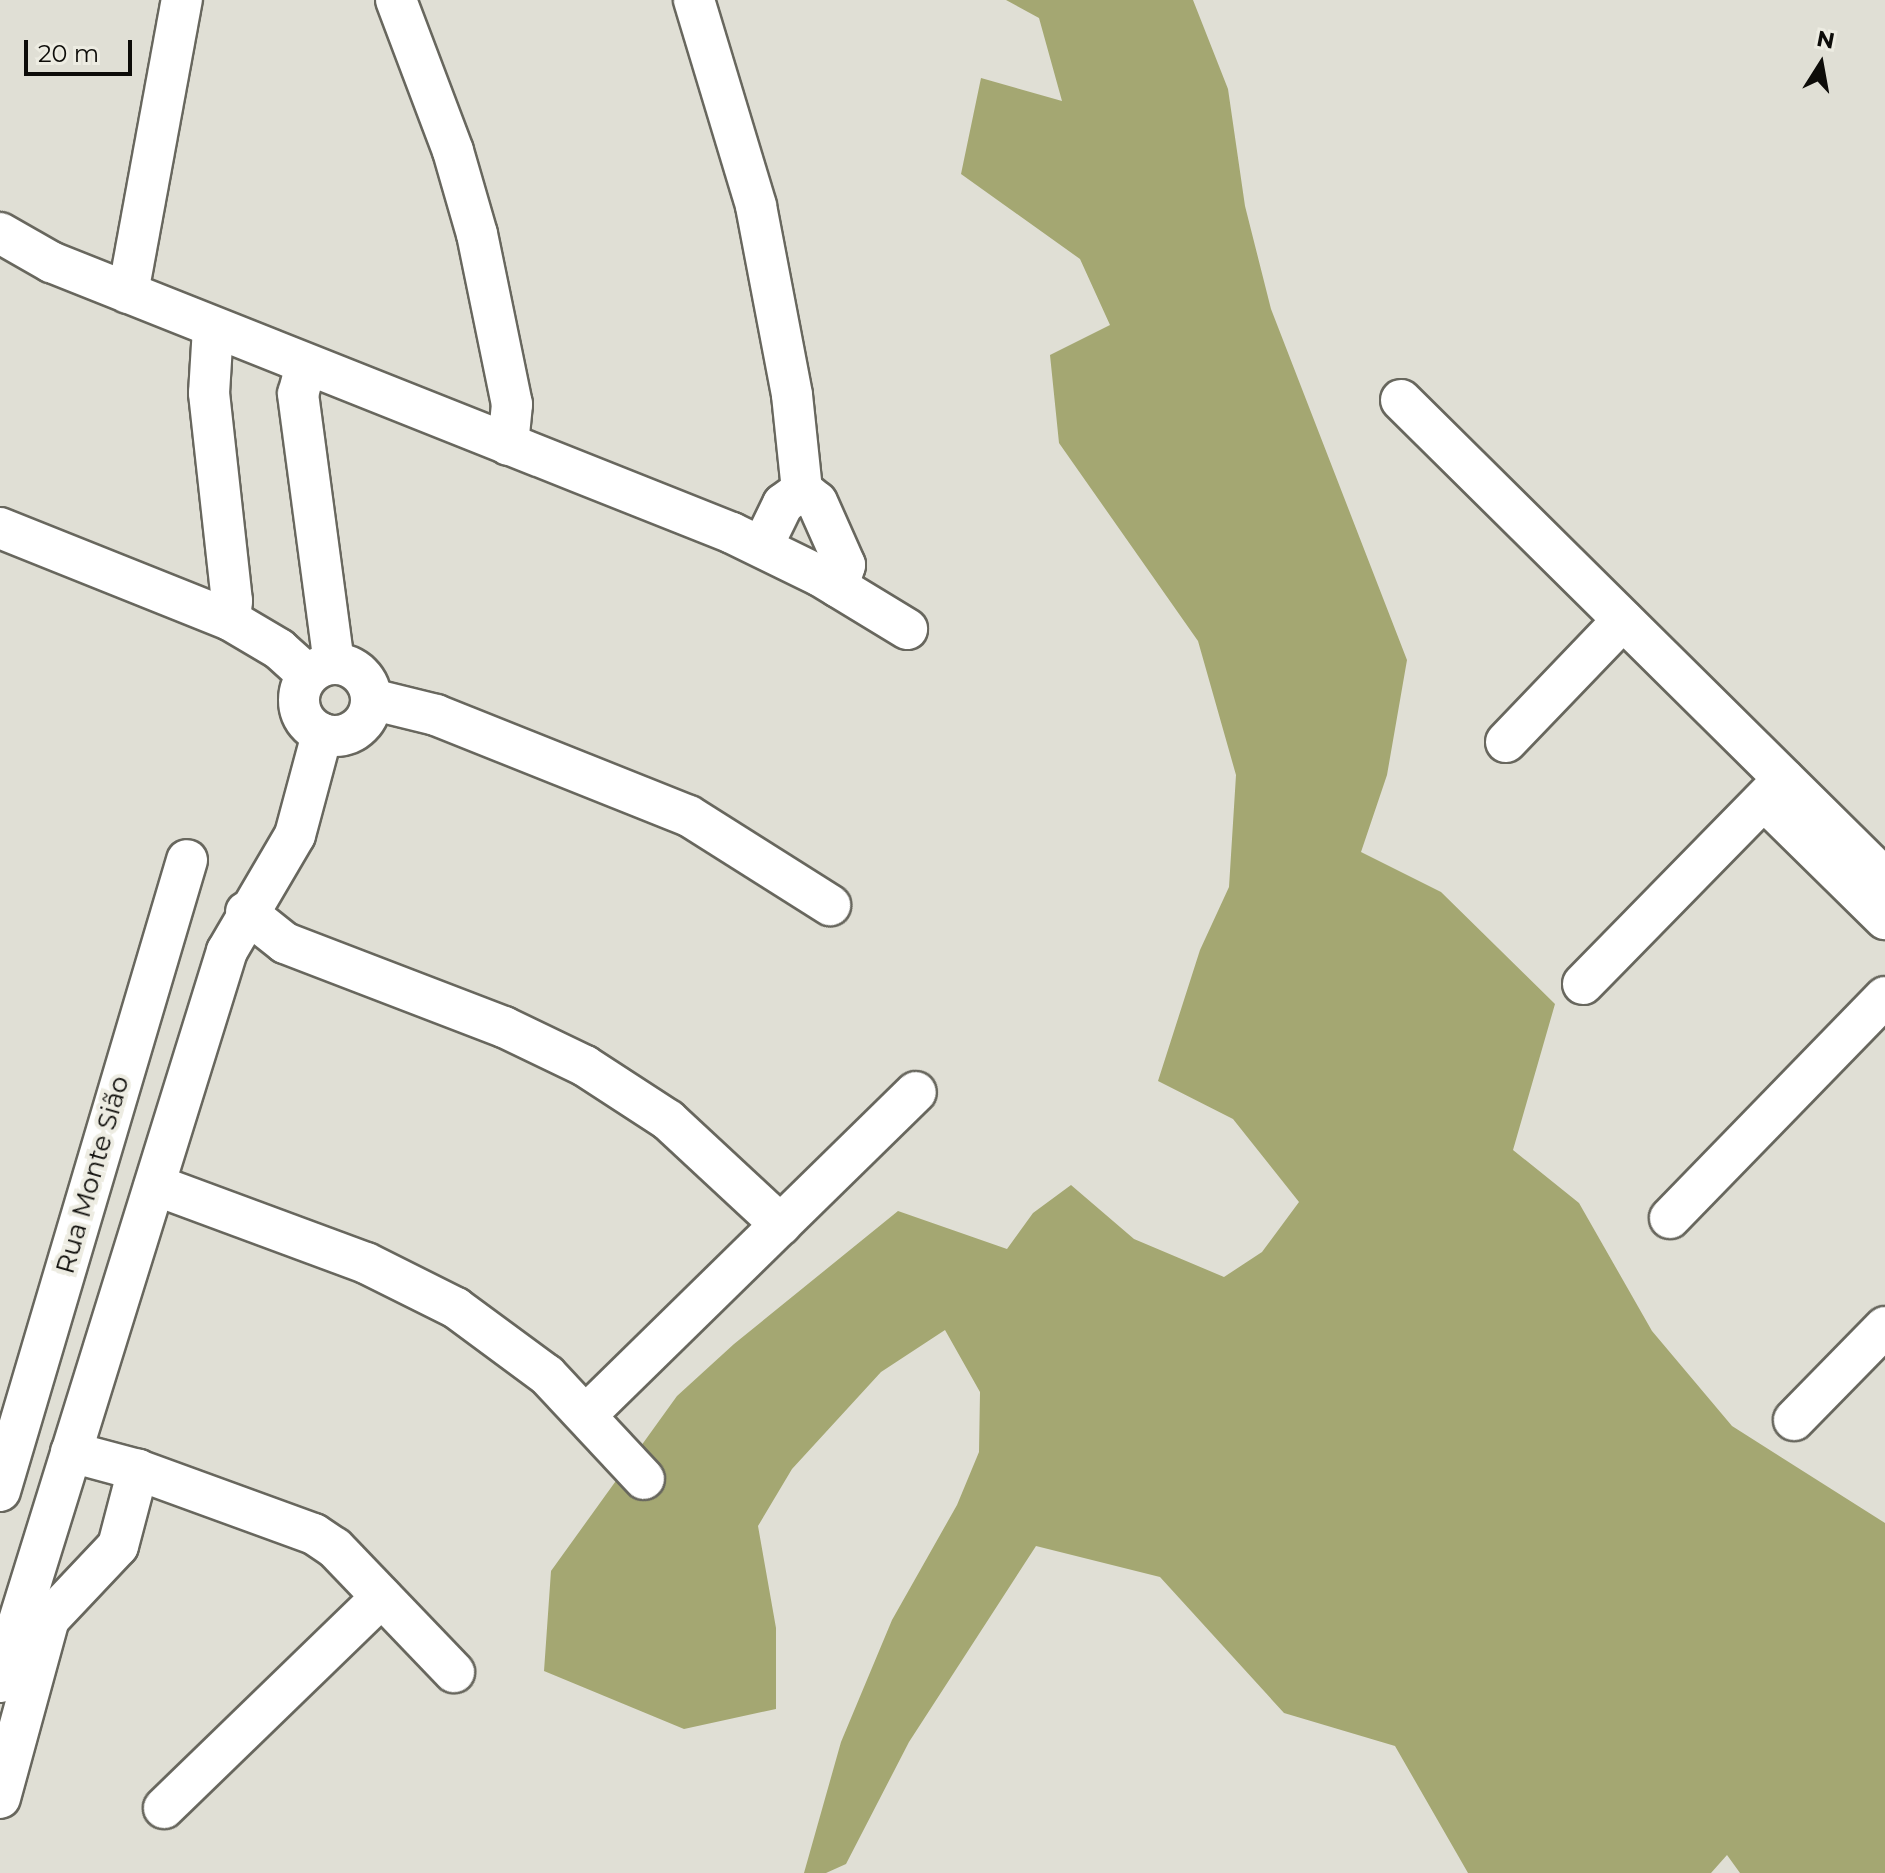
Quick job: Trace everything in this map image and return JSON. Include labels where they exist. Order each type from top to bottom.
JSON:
[{"type":"street","points":[[128,293],[182,0]]},
{"type":"street","points":[[396,0],[453,151],[477,234],[512,404],[508,445]]},
{"type":"street","points":[[694,0],[756,206],[792,395],[802,490],[817,502],[845,565],[838,587]]},
{"type":"street","points":[[0,233],[51,262],[762,547],[838,587],[907,629]]},
{"type":"street","points":[[213,328],[209,393],[232,601],[230,620]]},
{"type":"street","points":[[0,528],[230,620],[321,669],[360,674],[371,699],[362,725],[336,737],[322,734],[310,727],[298,701],[321,669],[298,394],[306,365]]},
{"type":"street","points":[[1401,400],[1623,620],[1885,919]]},
{"type":"street","points":[[762,547],[783,504],[802,490]]},
{"type":"street","points":[[1506,742],[1623,620]]},
{"type":"street","points":[[371,699],[436,715],[689,816],[830,905]]},
{"type":"street","points":[[0,1682],[227,951],[246,912],[295,835],[322,734]]},
{"type":"street","points":[[1774,790],[1885,879]]},
{"type":"street","points":[[1583,984],[1774,790]]},
{"type":"street","name":"Rua Monte Sião","points":[[0,1491],[187,860]]},
{"type":"street","points":[[246,912],[285,943],[504,1027],[585,1066],[668,1120],[781,1225]]},
{"type":"street","points":[[1670,1218],[1885,997]]},
{"type":"street","points":[[587,1414],[916,1092]]},
{"type":"street","points":[[155,1185],[412,1284],[503,1339],[587,1414],[644,1479]]},
{"type":"street","points":[[1794,1420],[1885,1327]]},
{"type":"street","points":[[71,1452],[138,1470],[314,1534],[382,1597],[454,1672]]},
{"type":"street","points":[[0,1798],[49,1619],[118,1546],[138,1470]]},
{"type":"street","points":[[164,1808],[382,1597]]},
{"type":"green space","points":[[1006,0],[1193,0],[1228,89],[1245,206],[1271,309],[1407,660],[1387,775],[1361,852],[1441,892],[1555,1004],[1513,1150],[1579,1203],[1652,1331],[1732,1426],[1885,1523],[1885,1873],[1740,1873],[1727,1855],[1711,1873],[1468,1873],[1395,1746],[1284,1713],[1160,1577],[1036,1546],[909,1742],[846,1864],[826,1873],[804,1873],[841,1742],[892,1620],[957,1505],[979,1452],[980,1392],[945,1330],[881,1372],[792,1469],[758,1526],[776,1628],[776,1709],[684,1729],[544,1671],[551,1571],[677,1396],[734,1344],[898,1211],[1007,1249],[1033,1213],[1071,1185],[1134,1239],[1224,1277],[1262,1252],[1299,1202],[1233,1119],[1158,1081],[1200,950],[1229,887],[1236,775],[1198,641],[1059,443],[1050,355],[1110,325],[1080,259],[961,174],[981,78],[1062,101],[1039,18]]}]
